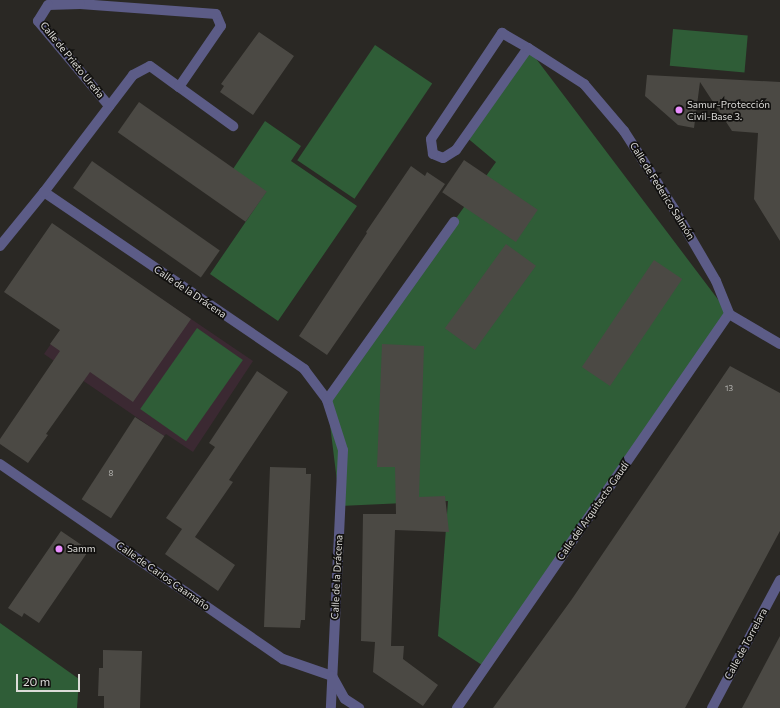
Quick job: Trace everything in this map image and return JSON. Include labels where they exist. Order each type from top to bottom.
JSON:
[{"type":"street","name":"Calle de Prieto Ureña","points":[[109,106],[38,21],[48,5],[80,4],[216,14],[221,26],[179,87]]},
{"type":"street","name":"Calle de Federico Salmón","points":[[528,48],[456,150],[443,158],[433,154],[431,140],[502,33],[528,48],[584,84],[624,130],[674,209],[716,282],[729,314]]},
{"type":"street","name":"Calle de Prieto Ureña","points":[[0,246],[44,192],[133,75],[150,66],[233,126]]},
{"type":"street","name":"Calle de la Drácena","points":[[44,192],[304,369],[327,400],[343,450],[331,708]]},
{"type":"street","points":[[327,400],[454,222]]},
{"type":"street","points":[[729,314],[780,344]]},
{"type":"street","name":"Calle del Arquitecto Gaudí","points":[[457,708],[729,314]]},
{"type":"street","name":"Calle de Carlos Caamaño","points":[[0,464],[283,659],[332,676]]},
{"type":"street","name":"Calle de Torrelara","points":[[712,708],[780,580]]},
{"type":"street","points":[[332,676],[345,699],[359,708]]},
{"type":"shaded area","points":[[107,262],[253,361],[193,452],[166,434],[164,436],[44,354]]},
{"type":"green space","points":[[673,29],[748,36],[744,72],[670,66]]},
{"type":"green space","points":[[375,45],[432,84],[354,199],[297,160]]},
{"type":"green space","points":[[528,48],[729,314],[485,667],[438,636],[448,501],[340,506],[327,400],[496,162],[465,136]]},
{"type":"green space","points":[[265,121],[301,146],[291,161],[357,206],[278,321],[210,274],[266,192],[233,169]]},
{"type":"green space","points":[[197,328],[243,360],[186,441],[140,409]]},
{"type":"green space","points":[[0,623],[79,679],[77,708],[0,708]]},
{"type":"building","points":[[259,32],[294,56],[253,115],[220,92],[224,86],[221,84]]},
{"type":"building","points":[[647,75],[780,82],[780,241],[754,199],[758,133],[732,131],[700,82],[694,128],[678,125],[645,96]]},
{"type":"building","points":[[139,102],[267,191],[246,222],[118,132]]},
{"type":"building","points":[[464,160],[538,210],[516,242],[442,192]]},
{"type":"building","points":[[92,161],[220,250],[201,278],[73,188]]},
{"type":"building","points":[[411,166],[425,176],[427,172],[445,184],[327,355],[299,336],[367,233],[366,232]]},
{"type":"building","points":[[52,223],[191,319],[133,402],[90,372],[46,434],[48,435],[28,463],[0,444],[0,439],[60,351],[50,344],[60,330],[4,292]]},
{"type":"building","points":[[506,244],[536,266],[475,350],[445,328]]},
{"type":"building","points":[[654,260],[682,279],[610,386],[582,367]]},
{"type":"building","points":[[382,344],[424,346],[419,497],[445,496],[449,532],[395,530],[391,646],[404,646],[403,659],[438,685],[423,706],[373,672],[375,642],[361,641],[363,514],[396,514],[395,467],[377,467]]},
{"type":"building","points":[[730,366],[780,393],[780,531],[685,708],[493,708],[572,599]]},
{"type":"building","points":[[257,371],[288,392],[229,480],[233,482],[195,537],[235,565],[218,591],[165,554],[182,529],[166,518],[215,447],[209,443]]},
{"type":"building","points":[[135,417],[164,436],[111,518],[82,499]]},
{"type":"building","points":[[270,467],[306,468],[306,474],[311,474],[305,620],[301,620],[300,628],[264,627]]},
{"type":"building","points":[[61,531],[89,550],[39,623],[24,613],[22,617],[8,608]]},
{"type":"building","points":[[780,636],[780,708],[742,708]]},
{"type":"building","points":[[103,650],[142,651],[140,708],[104,708],[104,696],[98,696],[99,668],[103,668]]},
{"type":"place","name":"Samur-Protección Civil-Base 3.","points":[[679,110]]},
{"type":"place","name":"Samm","points":[[59,549]]}]
